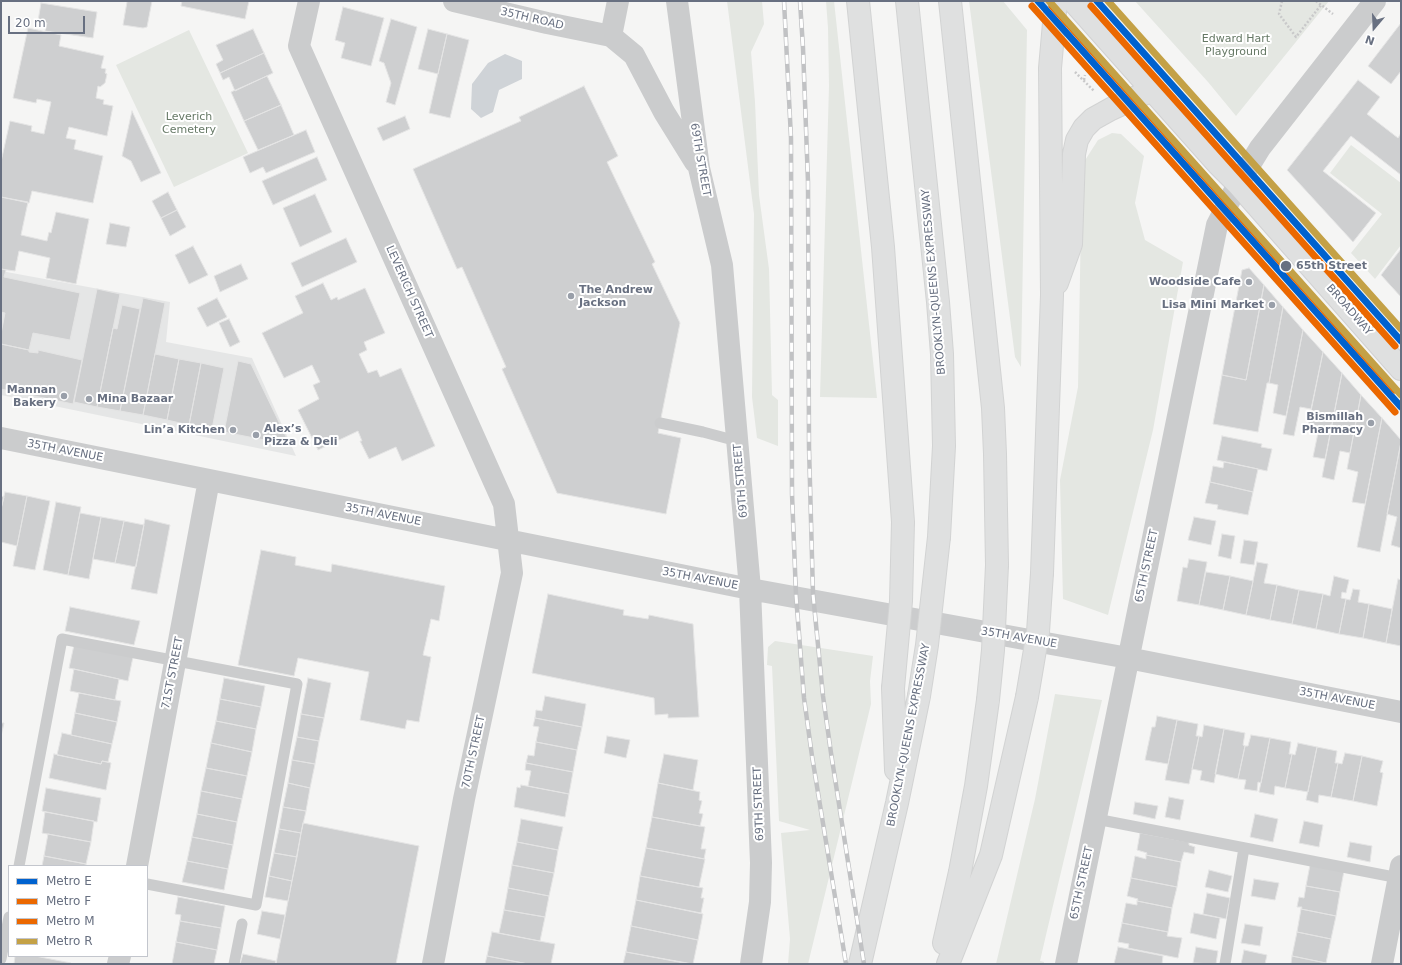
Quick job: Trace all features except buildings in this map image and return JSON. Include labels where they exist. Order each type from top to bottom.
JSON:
[{"type":"main road","points":[[858,1],[884,262],[903,522],[901,601],[893,688],[897,803]]},
{"type":"main road","name":"BROOKLYN-QUEENS EXPRESSWAY","points":[[860,964],[897,803],[919,696],[928,637],[939,537],[944,446],[942,354],[938,302],[907,1]]},
{"type":"main road","points":[[940,964],[960,872],[976,786],[988,700],[993,650],[997,565],[995,454],[992,400],[950,1]]},
{"type":"main road","points":[[948,964],[991,855],[1027,697],[1038,632],[1042,573],[1052,296],[1050,68],[1056,1]]},
{"type":"main road","name":"BROADWAY","points":[[1073,1],[1218,164],[1238,184],[1401,370]]},
{"type":"main road","points":[[1052,296],[1071,244],[1074,154],[1077,140],[1084,128],[1093,119],[1112,108],[1152,90]]},
{"type":"street","name":"LEVERICH STREET","points":[[309,1],[299,46],[504,504],[508,540]]},
{"type":"street","name":"35TH ROAD","points":[[454,1],[547,23],[611,36]]},
{"type":"street","points":[[618,1],[611,36],[634,56],[664,112],[699,168]]},
{"type":"street","name":"69TH STREET","points":[[677,1],[699,168],[722,265],[750,589],[762,863],[760,902],[751,964]]},
{"type":"street","name":"65TH STREET","points":[[1066,964],[1217,225],[1238,184],[1260,148],[1375,1]]},
{"type":"street","name":"35TH AVENUE","points":[[1,438],[750,589],[1128,658],[1401,712]]},
{"type":"street","name":"71ST STREET","points":[[137,865],[209,480]]},
{"type":"street","name":"70TH STREET","points":[[432,964],[464,799],[512,573],[508,540]]},
{"type":"street","points":[[1382,964],[1400,872]]},
{"type":"lane","points":[[660,423],[737,441]]},
{"type":"lane","points":[[19,865],[62,639],[298,684],[256,905],[148,884]]},
{"type":"lane","points":[[1096,819],[1244,848],[1400,872]]},
{"type":"lane","points":[[1225,964],[1244,848]]},
{"type":"lane","points":[[1,959],[8,922]]},
{"type":"lane","points":[[234,964],[242,924]]},
{"type":"path","points":[[1282,1],[1279,14],[1296,38],[1321,5]]},
{"type":"path","points":[[1316,1],[1333,14]]},
{"type":"path","points":[[1074,70],[1099,96]]},
{"type":"path","points":[[1084,81],[1085,75]]},
{"type":"shaded area","points":[[505,54],[522,61],[522,79],[499,90],[493,112],[481,118],[471,109],[472,84],[488,63]]},
{"type":"shaded area","points":[[1,271],[170,302],[166,342],[252,358],[296,456],[1,395]]},
{"type":"green space","points":[[727,1],[762,1],[764,24],[751,52],[755,102],[759,195],[769,269],[772,395],[778,400],[778,446],[757,438],[752,397],[754,214]]},
{"type":"green space","points":[[826,1],[834,1],[877,398],[820,397],[829,86]]},
{"type":"green space","points":[[969,1],[1003,1],[1027,30],[1021,367],[1015,357]]},
{"type":"green space","name":"Edward Hart Playground","points":[[1135,1],[1329,1],[1236,116],[1208,82]]},
{"type":"green space","name":"Leverich Cemetery","points":[[189,30],[248,153],[174,187],[116,65]]},
{"type":"green space","points":[[1112,133],[1121,134],[1144,156],[1135,203],[1145,240],[1183,262],[1153,430],[1108,615],[1063,599],[1060,480],[1078,387],[1082,165],[1098,140]]},
{"type":"green space","points":[[1351,145],[1401,183],[1401,245],[1375,279],[1351,253],[1382,214],[1330,173]]},
{"type":"green space","points":[[775,641],[873,656],[870,681],[871,704],[808,964],[788,964],[790,939],[781,833],[810,830],[779,821],[772,666],[767,665],[768,647]]},
{"type":"green space","points":[[1055,694],[1102,700],[1040,961],[1044,962],[1044,964],[996,964],[1035,799]]},
{"type":"railway","points":[[784,1],[791,138],[792,494],[796,595],[804,698],[846,964]]},
{"type":"railway","points":[[800,1],[808,182],[809,447],[813,594],[823,696],[864,964]]},
{"type":"metro line","name":"E","points":[[1038,1],[1401,407]]},
{"type":"metro line","name":"R","points":[[1049,1],[1401,395]]},
{"type":"metro line","name":"E","points":[[1097,1],[1401,341]]},
{"type":"metro line","name":"R","points":[[1108,1],[1401,329]]},
{"type":"metro line","name":"M","points":[[1032,6],[1395,412]]},
{"type":"metro line","name":"F","points":[[1052,6],[1395,390]]},
{"type":"metro line","name":"M","points":[[1091,6],[1395,346]]},
{"type":"place","name":"65th Street","points":[[1286,266]]},
{"type":"place","name":"Woodside Cafe","points":[[1249,282]]},
{"type":"place","name":"The Andrew Jackson","points":[[571,296]]},
{"type":"place","name":"Lisa Mini Market","points":[[1272,305]]},
{"type":"place","name":"Mannan Bakery","points":[[64,396]]},
{"type":"place","name":"Mina Bazaar","points":[[89,399]]},
{"type":"place","name":"Bismillah Pharmacy","points":[[1371,423]]},
{"type":"place","name":"Lin’a Kitchen","points":[[233,430]]},
{"type":"place","name":"Alex’s Pizza & Deli","points":[[256,435]]}]
